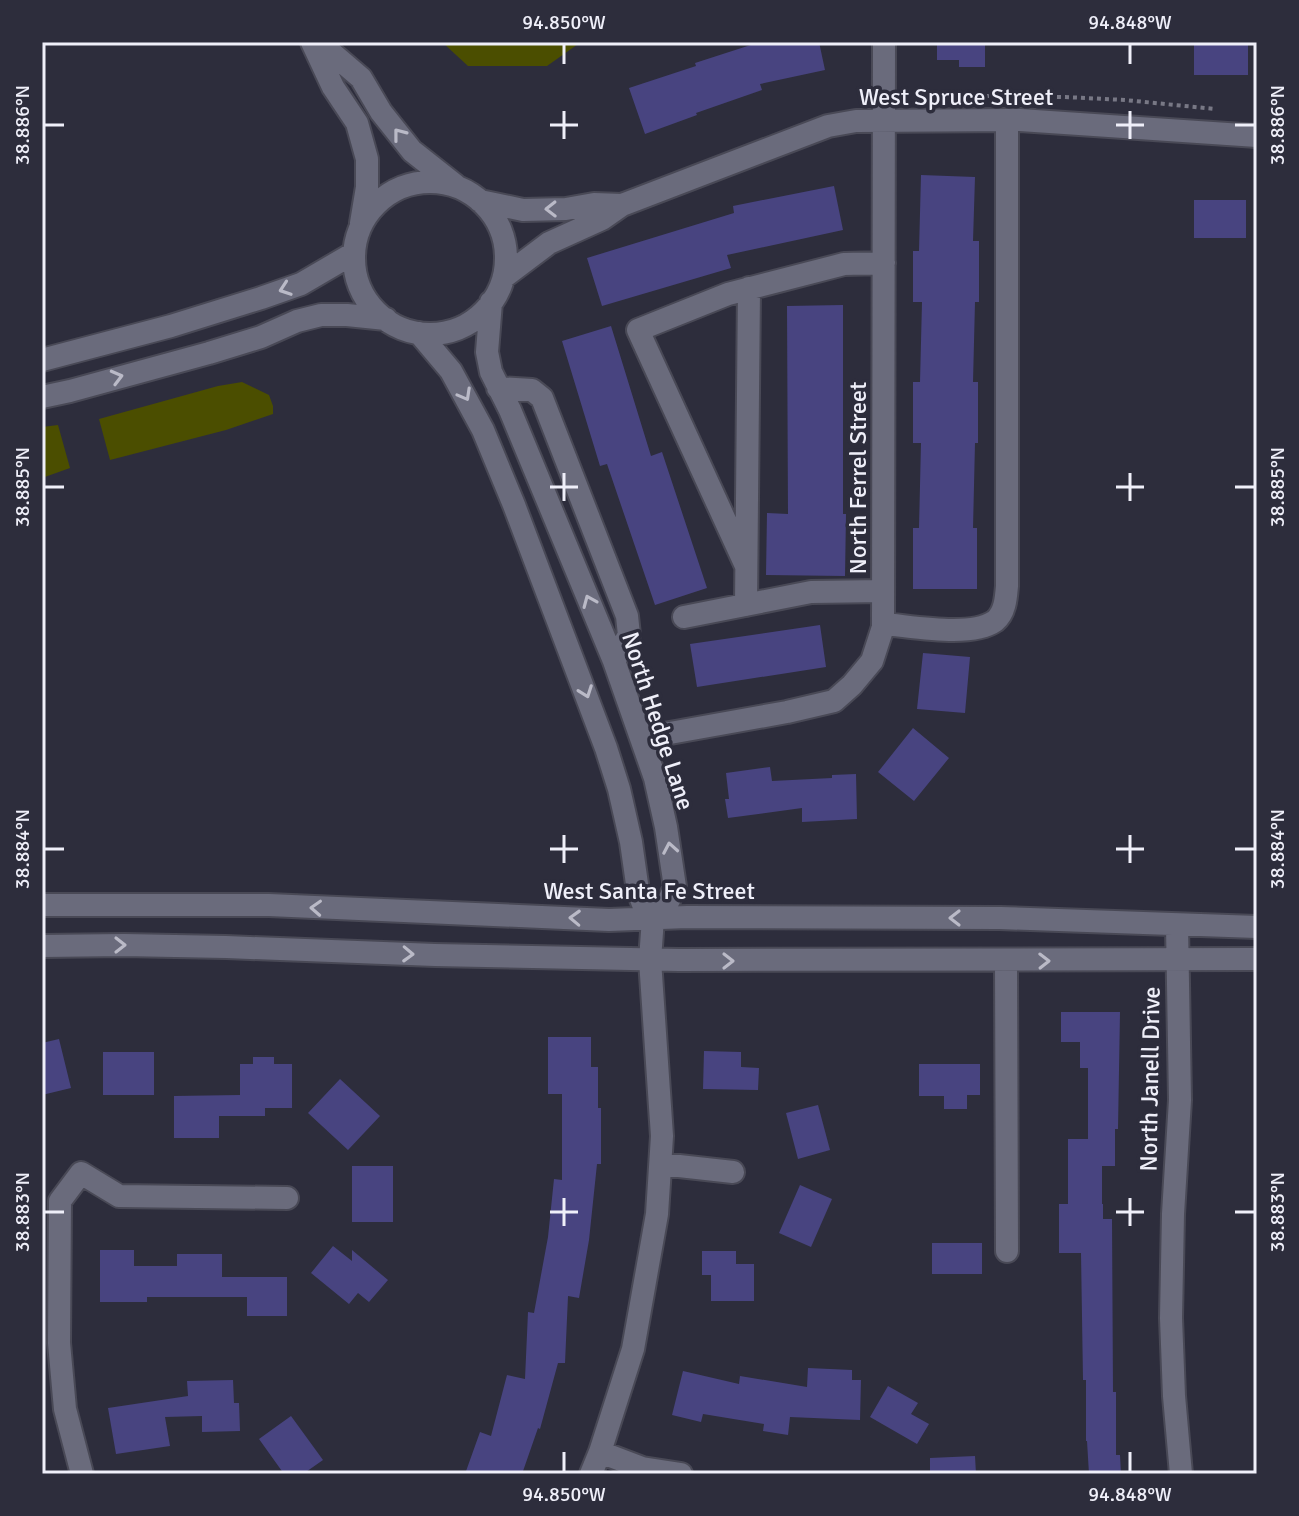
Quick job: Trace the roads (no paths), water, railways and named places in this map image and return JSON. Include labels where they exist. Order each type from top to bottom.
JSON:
[{"type":"street","points":[[312,42],[333,87],[357,123],[367,159],[367,187],[361,226]]},
{"type":"street","points":[[319,42],[361,78],[381,112],[412,151],[480,201],[494,217],[503,235],[506,256],[504,277],[499,291],[477,317],[459,328],[439,333],[419,333],[398,327],[380,315],[366,299],[356,277],[354,253],[361,226],[373,207],[390,193],[411,184],[434,182],[456,186]]},
{"type":"street","name":"North Ferrel Street","points":[[642,738],[834,701],[872,661],[883,624],[884,42]]},
{"type":"street","points":[[883,624],[963,630],[983,627],[995,621],[1006,601],[1007,120]]},
{"type":"street","name":"West Spruce Street","points":[[504,277],[549,243],[602,219],[622,205],[828,126],[856,121],[1007,120],[1257,136]]},
{"type":"street","name":"West Spruce Street","points":[[480,201],[523,210],[566,209],[594,204],[622,205]]},
{"type":"street","points":[[70,391],[51,358],[171,326],[301,284],[354,253]]},
{"type":"street","points":[[746,566],[638,330],[749,288],[844,264],[884,263]]},
{"type":"street","points":[[746,605],[749,288]]},
{"type":"street","name":"North Hedge Lane","points":[[491,302],[487,352],[491,372],[510,410],[614,661],[655,778],[675,887],[669,900],[653,918]]},
{"type":"street","points":[[42,397],[209,353],[321,315],[386,319]]},
{"type":"street","points":[[419,333],[451,371],[483,430],[514,505],[606,748],[631,842],[638,891],[653,918],[650,960],[662,1136],[657,1214],[633,1349],[591,1474]]},
{"type":"street","points":[[498,388],[532,390],[542,398],[627,616],[629,635],[614,661]]},
{"type":"street","points":[[684,617],[811,592],[883,591]]},
{"type":"street","name":"West Santa Fe Street","points":[[42,905],[269,905],[609,920],[1000,918],[1257,927]]},
{"type":"street","name":"North Janell Drive","points":[[1177,925],[1180,1100],[1171,1318],[1181,1474]]},
{"type":"street","points":[[42,946],[211,946],[650,960],[1257,959]]},
{"type":"street","points":[[1006,961],[1007,1251]]},
{"type":"street","points":[[661,1164],[733,1172]]},
{"type":"street","points":[[82,1474],[65,1409],[59,1343],[60,1201],[81,1173],[119,1196],[287,1198]]},
{"type":"street","points":[[600,1452],[642,1468],[681,1474]]}]
